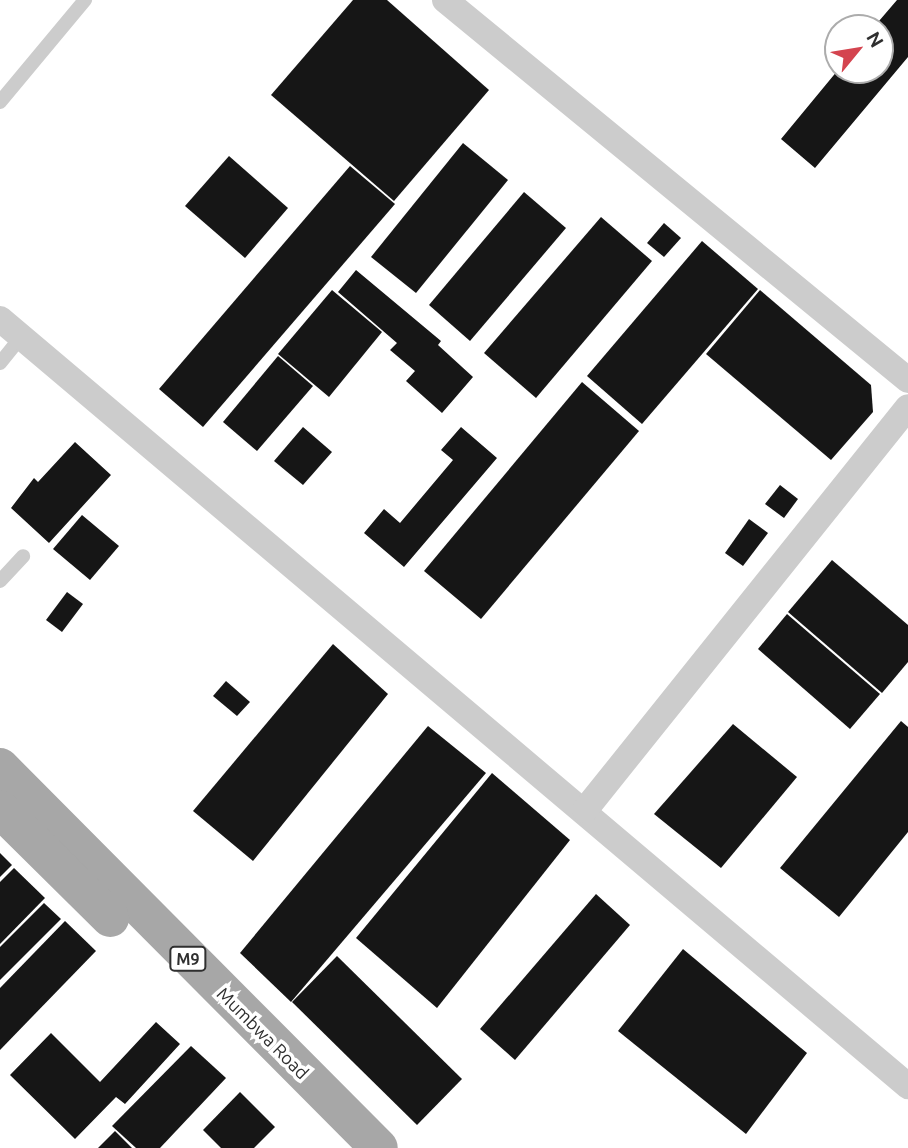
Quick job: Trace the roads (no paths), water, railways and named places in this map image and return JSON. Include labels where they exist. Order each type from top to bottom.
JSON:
[{"type":"main road","name":"Mumbwa Road","points":[[0,767],[379,1148]]},
{"type":"main road","name":"Mumbwa Road","points":[[0,809],[343,1148]]},
{"type":"street","points":[[445,0],[908,380]]},
{"type":"street","points":[[0,319],[585,810],[908,1086]]},
{"type":"street","points":[[585,810],[908,407]]},
{"type":"lane","points":[[0,102],[85,0]]},
{"type":"lane","points":[[0,363],[21,337]]},
{"type":"lane","points":[[0,581],[23,556]]}]
